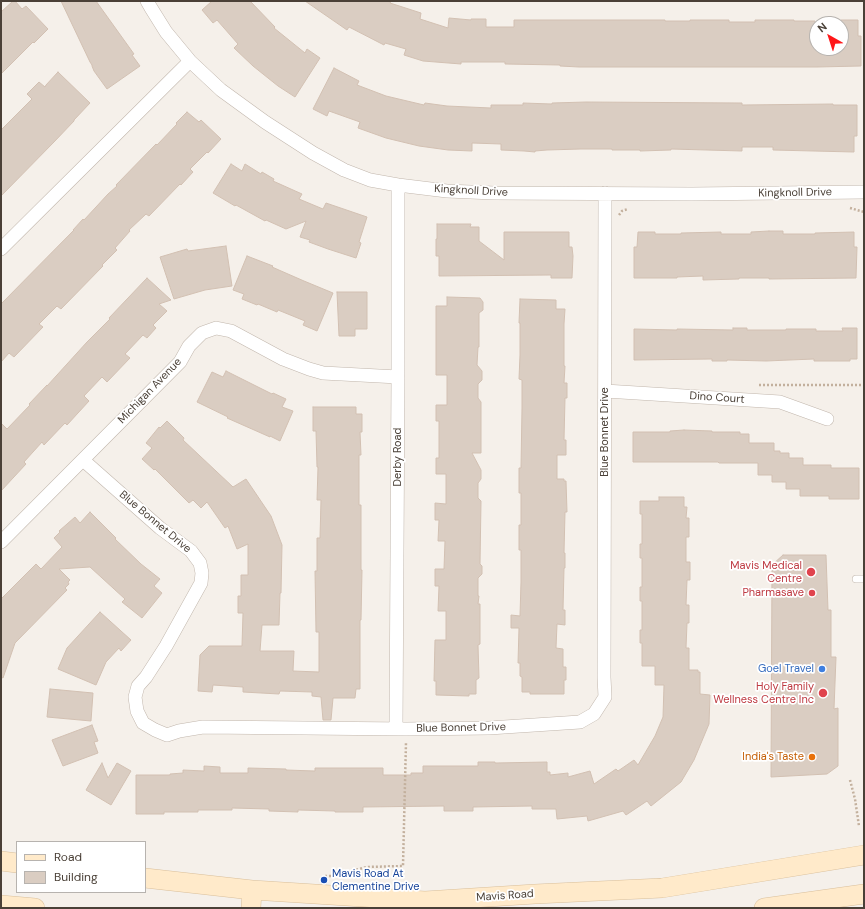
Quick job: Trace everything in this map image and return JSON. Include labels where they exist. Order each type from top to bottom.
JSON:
[{"type":"main road","name":"Mavis Road","points":[[146,878],[251,899],[425,901],[662,888],[864,855]]},
{"type":"main road","points":[[1,862],[16,863]]},
{"type":"main road","points":[[764,908],[864,894]]},
{"type":"main road","points":[[1,905],[35,908]]},
{"type":"street","name":"Kingknoll Drive","points":[[148,1],[166,32],[190,61],[221,90],[265,122],[313,153],[344,170],[370,180],[448,191],[494,194],[864,192]]},
{"type":"street","points":[[1,250],[190,61]]},
{"type":"street","name":"Derby Road","points":[[398,185],[401,729]]},
{"type":"street","name":"Blue Bonnet Drive","points":[[83,460],[160,528],[191,552],[200,563],[202,573],[201,583],[166,646],[146,677],[138,686],[135,697],[137,711],[144,723],[155,730],[167,735],[203,727],[401,729],[489,728],[580,722],[594,714],[605,697],[605,193]]},
{"type":"street","name":"Michigan Avenue","points":[[1,542],[180,362],[189,346],[202,333],[216,328],[231,331],[283,360],[323,373],[398,377]]},
{"type":"street","name":"Dino Court","points":[[605,391],[780,402],[827,419]]},
{"type":"path","points":[[617,218],[622,211],[631,208]]},
{"type":"path","points":[[845,208],[852,208],[864,212]]},
{"type":"path","points":[[757,385],[864,386]]},
{"type":"path","points":[[324,876],[331,876],[367,867],[403,866],[401,729]]},
{"type":"path","points":[[850,780],[855,799],[859,826]]},
{"type":"building","points":[[13,1],[15,1],[22,9],[26,6],[48,29],[1,74],[1,12]]},
{"type":"building","points":[[61,1],[96,1],[134,54],[132,55],[140,66],[107,89],[94,71]]},
{"type":"building","points":[[212,1],[250,1],[275,27],[274,28],[305,53],[307,49],[320,58],[295,97],[278,86],[253,66],[234,48],[238,44],[217,20],[213,23],[202,10]]},
{"type":"building","points":[[305,1],[391,1],[390,3],[421,13],[420,19],[448,28],[449,18],[471,20],[486,19],[486,27],[514,27],[514,20],[729,20],[729,22],[755,22],[755,20],[809,21],[809,56],[849,56],[849,20],[858,20],[858,36],[861,36],[861,66],[579,67],[560,65],[505,64],[505,62],[461,62],[461,64],[423,61],[404,55],[406,49],[385,43],[384,45],[349,27],[347,30]]},
{"type":"building","points":[[334,68],[359,81],[357,85],[386,96],[424,105],[425,103],[447,106],[491,108],[491,105],[586,102],[742,103],[742,105],[857,105],[857,136],[854,136],[854,152],[773,150],[773,147],[742,147],[742,151],[671,149],[640,151],[581,149],[547,150],[535,152],[501,150],[501,144],[472,143],[472,151],[448,150],[419,146],[386,138],[358,128],[360,122],[329,111],[327,116],[313,109]]},
{"type":"building","points":[[58,72],[90,103],[1,196],[1,130],[32,99],[27,94],[39,82],[45,87]]},
{"type":"building","points":[[187,112],[199,122],[201,120],[221,139],[190,169],[193,172],[181,185],[180,184],[149,216],[146,214],[129,230],[130,231],[115,248],[117,250],[61,309],[57,306],[39,324],[43,327],[14,357],[9,353],[1,362],[1,304],[117,186],[116,185],[156,144],[157,145]]},
{"type":"building","points":[[231,164],[242,171],[245,164],[261,174],[262,172],[274,179],[273,181],[302,194],[299,199],[323,209],[326,203],[367,217],[359,242],[361,243],[356,258],[309,242],[310,240],[300,237],[306,221],[286,229],[266,220],[265,221],[213,193]]},
{"type":"building","points":[[437,224],[471,224],[470,227],[479,227],[479,241],[504,260],[504,232],[569,232],[569,247],[572,247],[573,256],[572,278],[551,278],[551,275],[439,276],[439,256],[436,256]]},
{"type":"building","points":[[783,231],[783,234],[854,232],[854,247],[857,247],[856,278],[739,278],[703,280],[703,276],[677,278],[634,278],[634,247],[637,247],[638,232],[655,232],[655,234],[721,232],[721,234],[751,234],[751,232]]},
{"type":"building","points":[[226,246],[232,286],[205,290],[174,299],[160,257],[187,249],[188,251]]},
{"type":"building","points":[[247,256],[333,293],[317,331],[303,325],[305,321],[278,310],[277,312],[242,299],[244,294],[233,290]]},
{"type":"building","points":[[147,278],[171,300],[159,304],[167,311],[153,325],[156,328],[147,338],[143,335],[125,354],[130,358],[107,382],[102,377],[84,396],[89,401],[67,425],[65,423],[44,445],[42,442],[24,462],[26,464],[1,491],[1,423],[7,429]]},
{"type":"building","points":[[337,292],[367,292],[367,329],[355,329],[355,336],[339,336]]},
{"type":"building","points":[[447,297],[480,298],[483,302],[483,310],[479,313],[479,347],[477,365],[482,371],[482,380],[478,384],[478,398],[481,402],[481,453],[472,453],[481,470],[481,479],[478,483],[478,498],[481,501],[480,564],[482,566],[482,574],[478,578],[478,604],[480,604],[480,644],[478,645],[479,678],[476,680],[476,694],[469,694],[469,696],[436,695],[436,681],[434,681],[435,640],[446,640],[446,611],[438,611],[439,586],[435,586],[435,569],[444,569],[445,541],[438,541],[439,520],[435,520],[435,503],[446,504],[446,474],[436,474],[436,458],[439,458],[439,421],[436,421],[436,405],[447,405],[447,375],[436,375],[436,306],[447,306]]},
{"type":"building","points":[[520,299],[556,300],[556,309],[565,309],[564,383],[567,383],[567,398],[565,398],[564,440],[566,440],[566,455],[557,455],[557,479],[564,479],[564,481],[566,481],[567,512],[565,512],[563,610],[565,610],[565,625],[557,624],[556,648],[563,649],[563,667],[566,667],[564,694],[530,694],[530,692],[522,692],[522,677],[520,676],[520,663],[518,663],[519,628],[511,628],[511,615],[520,616],[521,582],[521,550],[519,550],[521,493],[519,493],[519,468],[521,468],[522,408],[522,380],[519,379]]},
{"type":"building","points":[[733,328],[747,328],[747,330],[816,329],[816,331],[843,331],[842,328],[857,328],[857,359],[850,359],[850,361],[814,361],[814,359],[766,361],[712,361],[712,359],[634,360],[634,329],[733,330]]},
{"type":"building","points":[[226,371],[272,394],[273,393],[286,399],[282,407],[293,411],[280,441],[227,418],[228,417],[197,402],[212,372],[223,377]]},
{"type":"building","points":[[313,407],[356,407],[356,414],[362,414],[362,432],[360,432],[361,455],[359,455],[359,505],[361,505],[362,570],[360,689],[356,689],[355,698],[333,698],[331,720],[323,720],[321,697],[312,696],[312,692],[280,691],[279,694],[243,692],[243,687],[213,685],[212,692],[198,691],[200,655],[209,646],[242,646],[243,613],[238,613],[238,596],[241,596],[241,575],[248,575],[248,544],[237,549],[228,526],[225,528],[207,502],[201,508],[193,500],[189,503],[155,469],[154,470],[142,459],[152,448],[146,443],[159,427],[160,428],[167,421],[184,438],[183,440],[233,487],[246,479],[271,516],[282,545],[279,625],[262,625],[260,651],[294,651],[293,671],[319,672],[319,632],[316,632],[315,571],[317,571],[317,538],[320,538],[321,500],[317,500],[318,467],[316,431],[313,431]]},
{"type":"building","points":[[684,430],[740,432],[740,434],[749,434],[749,443],[774,443],[774,451],[789,453],[789,458],[803,458],[803,465],[831,465],[831,468],[859,468],[859,499],[829,499],[829,496],[800,496],[800,489],[786,489],[786,482],[772,482],[772,475],[758,475],[758,463],[633,462],[633,432],[670,432]]},
{"type":"building","points":[[659,497],[684,497],[684,507],[687,507],[686,518],[689,518],[689,537],[686,537],[686,562],[690,562],[690,580],[687,580],[686,605],[689,605],[689,623],[687,623],[686,648],[689,648],[689,670],[698,670],[698,672],[700,672],[700,694],[710,695],[709,724],[694,760],[681,782],[651,806],[647,801],[626,815],[623,811],[588,821],[587,816],[557,819],[556,809],[532,809],[532,806],[473,807],[473,811],[444,811],[444,806],[363,807],[363,812],[298,810],[298,812],[269,811],[269,809],[232,808],[232,810],[198,810],[198,812],[136,814],[136,775],[170,775],[183,773],[183,770],[204,771],[204,766],[220,767],[220,773],[248,773],[248,768],[315,771],[315,768],[383,768],[383,775],[411,775],[411,773],[423,773],[423,766],[478,766],[478,762],[547,762],[547,772],[550,772],[550,775],[568,773],[568,777],[590,771],[594,784],[616,769],[618,771],[634,760],[638,765],[655,736],[663,717],[664,685],[655,685],[655,666],[642,666],[642,643],[640,643],[640,630],[642,630],[642,601],[640,601],[640,587],[642,587],[642,558],[640,558],[640,544],[642,544],[642,514],[640,514],[640,501],[659,501]]},
{"type":"building","points":[[90,512],[141,564],[160,579],[154,586],[162,593],[142,618],[122,602],[125,599],[90,567],[59,569],[70,580],[68,582],[69,584],[65,588],[67,590],[15,643],[3,678],[1,677],[1,599],[36,564],[41,569],[62,547],[54,538],[60,532],[59,531],[75,517],[80,523]]},
{"type":"building","points":[[783,555],[826,555],[828,610],[831,610],[831,657],[836,657],[834,709],[838,708],[838,766],[827,774],[771,777],[772,565]]},
{"type":"building","points":[[100,612],[131,640],[121,651],[119,648],[106,662],[96,685],[58,669],[67,648]]},
{"type":"building","points":[[50,689],[93,693],[91,721],[47,717]]},
{"type":"building","points":[[92,725],[98,741],[94,742],[98,753],[63,766],[52,740]]},
{"type":"building","points":[[102,763],[108,778],[117,763],[131,771],[111,805],[86,790]]},
{"type":"place","name":"Mavis Medical Centre","points":[[811,572]]},
{"type":"place","name":"Pharmasave","points":[[812,593]]},
{"type":"place","name":"Goel Travel","points":[[822,669]]},
{"type":"place","name":"Holy Family Wellness Centre Inc","points":[[823,693]]},
{"type":"place","name":"India's Taste","points":[[812,757]]},
{"type":"place","name":"Mavis Road At Clementine Drive","points":[[324,880]]}]
